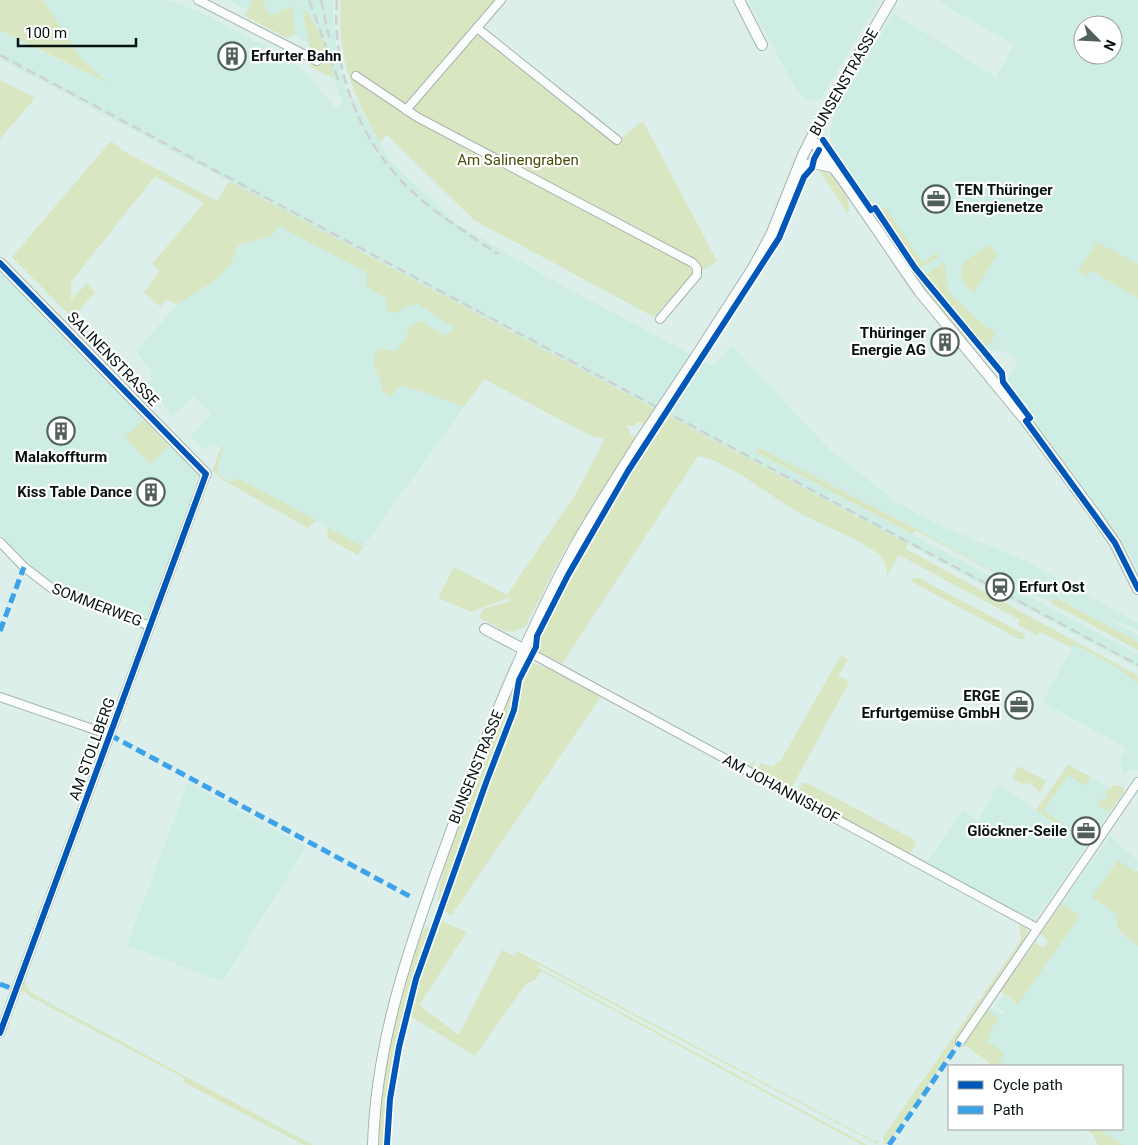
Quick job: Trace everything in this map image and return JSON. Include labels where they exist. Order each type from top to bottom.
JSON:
[{"type":"main road","points":[[739,0],[762,45]]},
{"type":"main road","name":"BUNSENSTRASSE","points":[[373,1145],[375,1105],[383,1048],[403,970],[472,774],[525,650],[575,547],[642,438],[746,280],[771,235],[811,140],[891,0]]},
{"type":"main road","points":[[811,140],[833,168],[919,291],[1026,421],[1116,543],[1138,589]]},
{"type":"main road","points":[[798,169],[813,163],[833,168]]},
{"type":"main road","name":"SALINENSTRASSE","points":[[0,263],[206,474]]},
{"type":"main road","points":[[485,629],[525,650]]},
{"type":"street","points":[[198,0],[317,61]]},
{"type":"street","points":[[406,110],[501,0]]},
{"type":"street","points":[[477,28],[617,140]]},
{"type":"street","points":[[356,76],[406,110],[693,264],[697,268],[697,275],[660,319]]},
{"type":"street","name":"AM STOLLBERG","points":[[0,1033],[206,474]]},
{"type":"street","name":"SOMMERWEG","points":[[0,542],[24,567],[54,590],[150,626]]},
{"type":"street","name":"AM JOHANNISHOF","points":[[525,650],[1037,928]]},
{"type":"street","points":[[0,697],[110,735]]},
{"type":"street","points":[[960,1042],[1138,782]]},
{"type":"shaded area","name":"Erfurt Ost","points":[[43,0],[166,0],[200,12],[282,55],[306,73],[335,108],[343,104],[321,45],[309,43],[229,0],[334,0],[333,16],[337,58],[349,100],[354,98],[391,162],[456,223],[554,281],[713,366],[732,346],[829,449],[896,502],[937,524],[1026,561],[1138,623],[1138,630],[1100,614],[1138,635],[1138,642],[1056,597],[1052,603],[915,528],[759,448],[757,453],[1138,654],[1138,668],[0,59],[0,30],[52,57],[106,81],[82,59]]},
{"type":"shaded area","points":[[748,0],[880,0],[821,98],[811,102],[803,98],[797,91]]},
{"type":"shaded area","points":[[936,0],[1138,0],[1138,572],[1132,558],[1092,498],[1032,419],[1034,417],[1005,382],[1019,359],[1009,353],[987,349],[875,213],[834,151],[830,135],[834,113],[893,13],[996,77],[1014,45]]},
{"type":"shaded area","points":[[279,225],[466,327],[484,379],[363,547],[239,478],[229,483],[216,472],[223,449],[213,444],[204,450],[190,436],[211,414],[194,396],[172,417],[150,385],[151,371],[136,351],[178,304],[211,283],[231,265],[238,245],[272,236]]},
{"type":"shaded area","points":[[0,268],[197,474],[198,482],[147,619],[56,588],[42,579],[0,534]]},
{"type":"shaded area","points":[[1074,644],[1121,670],[1138,684],[1138,769],[1123,773],[1120,761],[1126,748],[1043,702]]},
{"type":"shaded area","points":[[1068,765],[1122,794],[1034,921],[1030,921],[926,864],[963,811],[978,821],[998,785],[1036,810]]},
{"type":"shaded area","points":[[188,782],[306,847],[222,982],[127,945]]},
{"type":"shaded area","points":[[1110,836],[1138,861],[1137,872],[1118,860],[1092,897],[1118,915],[1118,931],[1138,946],[1138,1145],[1122,1145],[1100,1130],[1123,1130],[1123,1065],[1005,1065],[999,1061],[1004,1053],[987,1041],[989,1033],[986,1009],[991,1008],[1002,1015],[1004,1011],[996,1006],[1004,994],[1017,1004],[1079,916],[1062,903]]},
{"type":"green space","points":[[0,0],[43,0],[82,59],[108,83],[0,30]]},
{"type":"green space","points":[[253,0],[263,0],[269,15],[293,6],[295,35],[287,38],[245,16]]},
{"type":"green space","name":"Am Salinengraben","points":[[341,0],[495,0],[471,29],[615,143],[643,121],[717,261],[705,269],[695,271],[654,317],[474,220],[387,135],[380,142],[354,91],[348,74],[341,39]]},
{"type":"green space","points":[[307,11],[329,52],[332,61],[333,78],[309,66],[310,64],[323,65],[309,46],[302,13]]},
{"type":"green space","points":[[0,80],[35,98],[0,139]]},
{"type":"green space","points":[[111,141],[125,152],[217,201],[229,181],[908,544],[906,549],[1137,675],[1138,684],[1121,670],[1075,644],[1072,648],[1040,632],[1037,635],[1018,625],[1020,620],[899,555],[887,576],[884,560],[868,547],[798,512],[723,465],[698,456],[562,664],[538,651],[540,637],[613,500],[660,431],[638,422],[634,426],[626,425],[631,435],[637,437],[564,551],[525,627],[512,632],[505,631],[479,618],[483,609],[511,601],[508,598],[471,612],[438,598],[454,567],[507,595],[577,492],[604,440],[597,436],[595,438],[484,379],[464,407],[424,392],[400,386],[391,397],[382,391],[380,379],[373,364],[377,348],[395,351],[406,339],[409,326],[421,321],[445,336],[454,328],[418,304],[405,307],[397,313],[387,311],[386,299],[367,287],[367,273],[279,226],[272,236],[238,245],[231,265],[211,283],[178,304],[166,300],[161,307],[144,293],[160,270],[152,264],[204,203],[155,176],[71,282],[71,300],[87,283],[95,293],[72,318],[12,257]]},
{"type":"green space","points":[[817,167],[835,179],[845,192],[848,199],[848,214]]},
{"type":"green space","points":[[885,207],[922,262],[937,253],[939,256],[921,268],[926,274],[944,262],[949,292],[983,325],[995,333],[992,342],[984,348],[916,266],[879,211]]},
{"type":"green space","points":[[879,219],[914,270],[971,337],[967,342],[922,288],[877,222]]},
{"type":"green space","points":[[1097,242],[1138,264],[1138,299],[1091,270],[1087,276],[1078,271]]},
{"type":"green space","points":[[990,245],[997,254],[974,293],[961,277],[963,265],[967,260]]},
{"type":"green space","points":[[144,420],[169,446],[150,464],[125,438]]},
{"type":"green space","points":[[221,447],[223,449],[216,472],[229,482],[238,478],[316,520],[308,528],[223,480],[212,471]]},
{"type":"green space","points":[[759,448],[915,528],[1051,603],[1055,597],[1138,642],[1138,650],[915,530],[912,534],[756,452]]},
{"type":"green space","points":[[328,527],[363,547],[358,555],[327,538]]},
{"type":"green space","points":[[912,578],[919,578],[1024,634],[1025,639],[1019,639],[912,582]]},
{"type":"green space","points":[[841,655],[848,660],[838,676],[847,680],[848,684],[791,789],[787,790],[631,705],[610,690],[748,766],[756,760],[753,766],[758,768],[761,763],[772,767],[781,760]]},
{"type":"green space","points":[[532,663],[551,669],[602,695],[451,916],[442,909],[475,815],[519,705],[523,676]]},
{"type":"green space","points":[[516,682],[514,707],[485,779],[439,906],[439,892],[455,835]]},
{"type":"green space","points":[[1068,765],[1091,777],[1085,786],[1068,775],[1044,810],[1060,822],[1058,825],[1036,810]]},
{"type":"green space","points":[[1018,766],[1046,781],[1040,793],[1037,792],[1038,789],[1026,782],[1024,785],[1012,778]]},
{"type":"green space","points":[[803,783],[807,783],[913,839],[916,844],[911,852],[907,854],[800,797],[798,792]]},
{"type":"green space","points":[[1114,785],[1124,787],[1124,792],[1109,812],[1097,804],[1101,798],[1105,800],[1108,796],[1104,793]]},
{"type":"green space","points":[[1118,860],[1136,872],[1138,871],[1138,946],[1119,929],[1116,921],[1117,915],[1092,897]]},
{"type":"green space","points":[[1062,903],[1080,916],[1018,1004],[1000,991],[1035,942],[1043,948],[1048,941],[1040,934]]},
{"type":"green space","points":[[439,920],[467,932],[419,1005],[459,1035],[502,950],[514,956],[517,951],[874,1141],[877,1140],[879,1145],[539,965],[537,967],[867,1145],[862,1145],[541,971],[536,979],[525,985],[475,1056],[410,1016],[401,1049],[409,1010]]},
{"type":"green space","points":[[434,921],[408,1004],[396,1058],[387,1115],[385,1145],[379,1145],[382,1099],[393,1031],[419,940],[425,929]]},
{"type":"green space","points":[[1019,921],[1028,931],[1029,937],[996,981],[980,1009],[888,1143],[885,1144],[883,1137],[1021,940]]},
{"type":"green space","points":[[23,979],[26,981],[28,990],[33,994],[313,1145],[304,1145],[183,1082],[184,1078],[29,996],[20,988]]},
{"type":"green space","points":[[986,1009],[999,1018],[989,1032],[991,1034],[987,1041],[1005,1053],[999,1061],[1005,1065],[993,1065],[962,1043]]},
{"type":"green space","points":[[1087,1130],[1100,1130],[1122,1145],[1098,1145],[1093,1134]]},
{"type":"railway","points":[[309,0],[339,82]]},
{"type":"railway","points":[[321,0],[329,37]]},
{"type":"railway","points":[[337,0],[336,27],[339,54],[345,80],[365,131],[396,175],[415,194],[455,226],[498,254]]},
{"type":"railway","points":[[0,55],[1138,665]]},
{"type":"marked path","points":[[0,631],[24,567]]},
{"type":"marked path","points":[[110,735],[411,897]]},
{"type":"marked path","points":[[0,984],[16,990]]},
{"type":"marked path","points":[[889,1145],[960,1042]]},
{"type":"cycle path","points":[[823,140],[871,210]]},
{"type":"cycle path","points":[[387,1145],[390,1099],[399,1047],[416,979],[514,710],[519,680],[536,647],[537,636],[568,575],[628,471],[779,238],[804,177],[812,168],[819,150]]},
{"type":"cycle path","points":[[875,208],[915,268],[1002,373],[1003,382],[1030,418],[1026,421],[1115,543],[1138,589]]},
{"type":"cycle path","points":[[0,263],[206,474],[0,1033]]},
{"type":"place","name":"Erfurter Bahn","points":[[232,56]]},
{"type":"place","name":"TEN Thüringer Energienetze","points":[[936,199]]},
{"type":"place","name":"Thüringer Energie AG","points":[[945,342]]},
{"type":"place","name":"Malakoffturm","points":[[61,431]]},
{"type":"place","name":"Kiss Table Dance","points":[[151,492]]},
{"type":"place","name":"Erfurt Ost","points":[[1000,587]]},
{"type":"place","name":"ERGE Erfurtgemüse GmbH","points":[[1019,705]]},
{"type":"place","name":"Glöckner-Seile","points":[[1086,831]]}]
